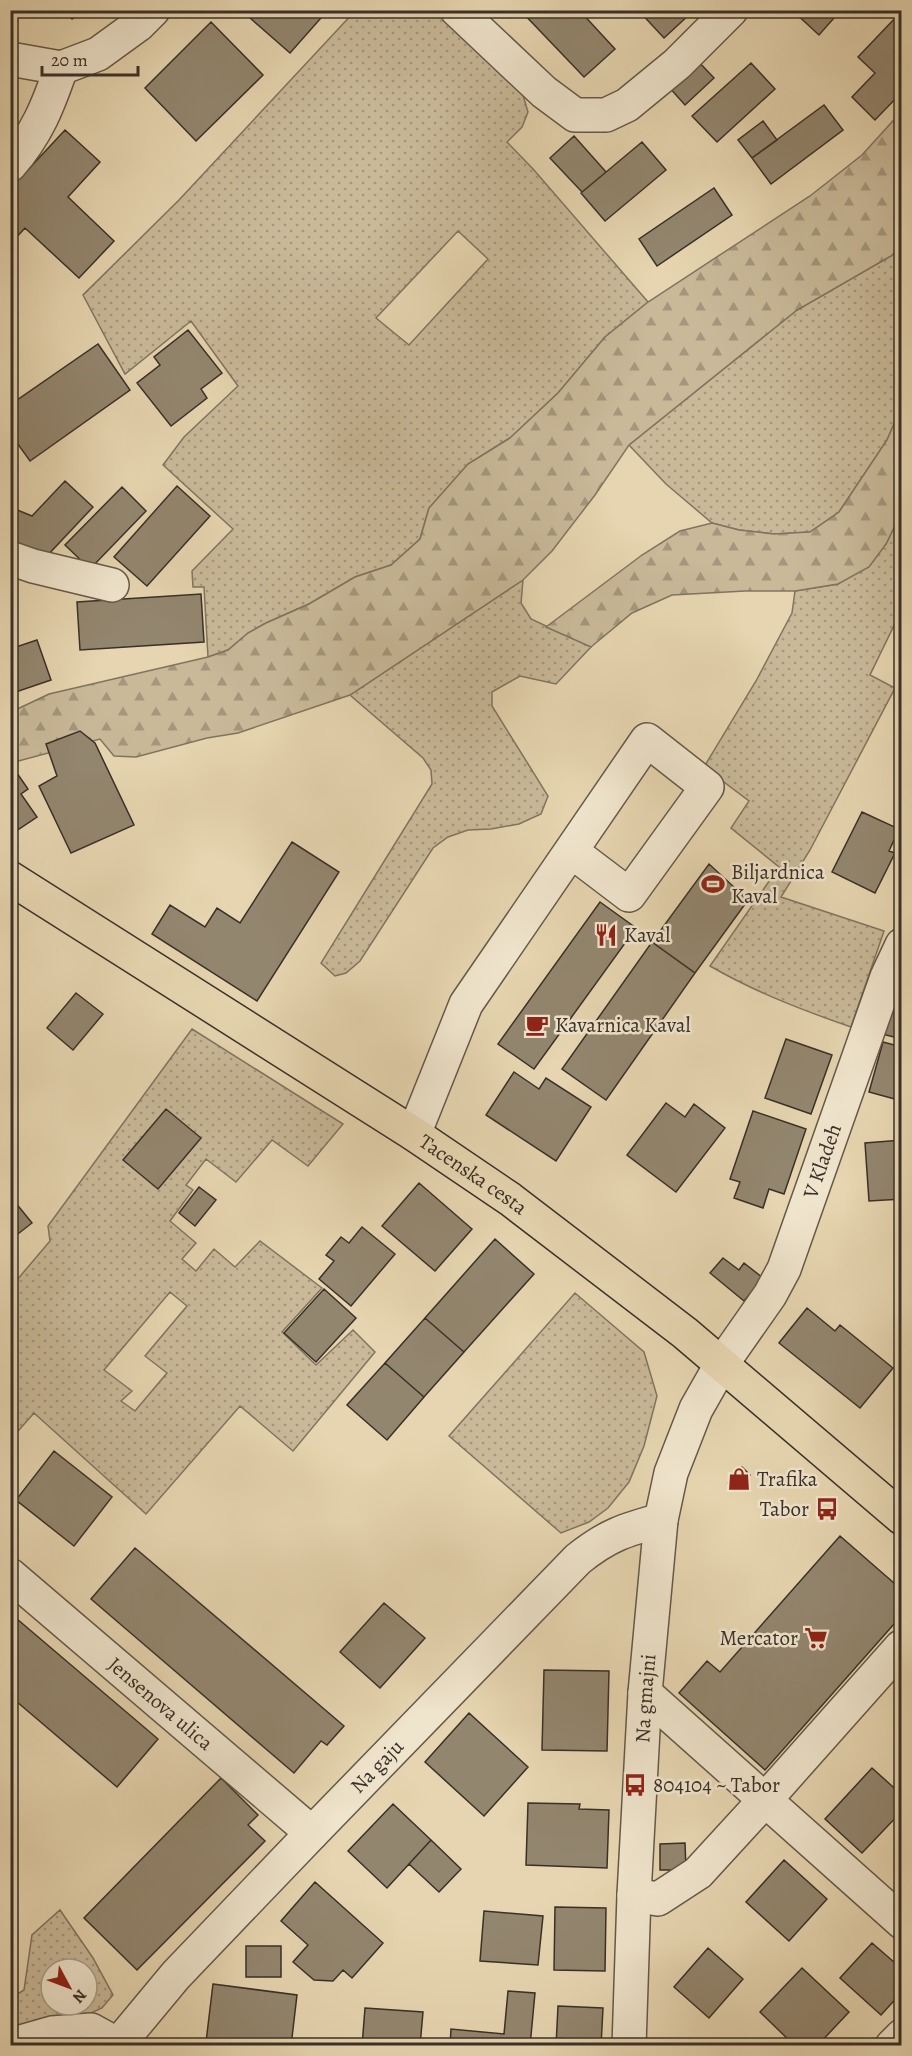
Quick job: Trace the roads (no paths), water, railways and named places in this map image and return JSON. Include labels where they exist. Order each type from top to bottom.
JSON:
[{"type":"main road","name":"Tacenska cesta","points":[[10,878],[414,1134],[510,1198],[685,1333],[902,1518]]},
{"type":"street","points":[[10,59],[61,68],[98,54],[138,25],[153,10]]},
{"type":"street","points":[[458,10],[544,92],[575,115],[606,115],[627,105],[677,64],[731,10]]},
{"type":"street","points":[[10,165],[25,148],[45,113],[61,68]]},
{"type":"street","points":[[10,558],[33,566],[112,585]]},
{"type":"street","points":[[414,1134],[466,1004],[647,740],[707,787],[629,894],[571,851]]},
{"type":"street","name":"V Kladeh","points":[[722,1365],[770,1294],[784,1269],[894,980],[902,945]]},
{"type":"street","name":"Na gmajni","points":[[629,2046],[634,1895],[645,1694],[662,1520],[671,1473],[686,1431],[722,1365]]},
{"type":"street","name":"Na gaju","points":[[118,2045],[176,1975],[578,1558],[599,1542],[621,1531],[662,1520]]},
{"type":"street","name":"Jensenova ulica","points":[[10,1575],[312,1833]]},
{"type":"street","points":[[634,1895],[658,1899],[698,1873],[901,1647]]},
{"type":"street","points":[[645,1694],[902,1922]]},
{"type":"street","points":[[10,2044],[52,2033],[92,2030],[118,2045]]},
{"type":"street","points":[[892,2046],[902,2036]]},
{"type":"place","name":"Biljardnica Kaval","points":[[713,884]]},
{"type":"place","name":"Kaval","points":[[606,935]]},
{"type":"place","name":"Kavarnica Kaval","points":[[537,1025]]},
{"type":"place","name":"Trafika","points":[[739,1479]]},
{"type":"place","name":"Tabor","points":[[827,1509]]},
{"type":"place","name":"Mercator","points":[[816,1638]]},
{"type":"place","name":"804104 ~ Tabor","points":[[635,1785]]}]
